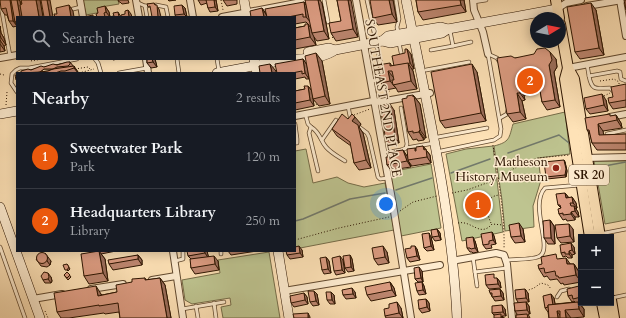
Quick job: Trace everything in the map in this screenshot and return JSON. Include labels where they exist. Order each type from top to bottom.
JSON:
[{"type":"main road","name":"SR 20","points":[[564,48],[568,68],[574,79],[584,122],[579,157],[582,184],[595,234]]},
{"type":"main road","name":"SR 20","points":[[568,68],[565,80],[579,157],[596,234]]},
{"type":"main road","points":[[603,306],[605,318]]},
{"type":"main road","points":[[612,306],[614,318]]},
{"type":"street","points":[[80,0],[83,16]]},
{"type":"street","points":[[190,0],[193,16]]},
{"type":"street","points":[[244,0],[246,15]]},
{"type":"street","points":[[223,15],[246,15],[312,0]]},
{"type":"street","name":"SOUTHEAST 2ND PLACE","points":[[356,0],[411,318]]},
{"type":"street","points":[[406,0],[416,34],[424,70],[437,143],[443,195],[455,261],[463,318]]},
{"type":"street","points":[[412,0],[416,34]]},
{"type":"street","points":[[557,9],[566,3],[581,0]]},
{"type":"street","points":[[583,7],[621,0],[626,36]]},
{"type":"street","points":[[136,1],[139,16]]},
{"type":"street","points":[[473,1],[474,10],[484,32],[488,54]]},
{"type":"street","points":[[296,57],[302,53],[329,48],[335,50],[380,42],[390,43],[398,38],[416,34],[442,33],[449,29],[480,23],[557,9],[575,8]]},
{"type":"street","points":[[0,58],[16,55]]},
{"type":"street","points":[[568,68],[626,57]]},
{"type":"street","points":[[146,60],[148,70]]},
{"type":"street","points":[[223,72],[285,60]]},
{"type":"street","points":[[296,116],[374,101],[380,102],[428,93]]},
{"type":"street","points":[[3,110],[16,111]]},
{"type":"street","points":[[603,118],[618,114],[626,114]]},
{"type":"street","points":[[579,157],[626,157]]},
{"type":"street","points":[[0,207],[16,249]]},
{"type":"street","points":[[0,225],[21,277],[28,286]]},
{"type":"street","points":[[17,252],[40,318]]},
{"type":"street","points":[[173,252],[184,318]]},
{"type":"street","points":[[278,252],[289,318]]},
{"type":"street","points":[[455,261],[496,253],[505,258],[508,268],[512,318]]},
{"type":"street","points":[[455,261],[457,318]]},
{"type":"street","points":[[284,292],[440,265]]},
{"type":"street","points":[[146,281],[176,276]]},
{"type":"street","points":[[85,290],[131,283]]},
{"type":"street","points":[[33,299],[70,292]]},
{"type":"lane","points":[[324,0],[328,22]]},
{"type":"lane","points":[[368,0],[380,42],[382,69],[379,75],[380,80],[370,81]]},
{"type":"lane","points":[[396,0],[399,19],[397,27],[398,38],[402,57]]},
{"type":"lane","points":[[473,1],[485,0]]},
{"type":"lane","points":[[136,1],[145,6],[156,5],[166,7],[168,16]]},
{"type":"lane","points":[[1,4],[10,56]]},
{"type":"lane","points":[[145,6],[147,16]]},
{"type":"lane","points":[[65,10],[81,8]]},
{"type":"lane","points":[[449,29],[453,46]]},
{"type":"lane","points":[[431,50],[471,42]]},
{"type":"lane","points":[[488,54],[497,58],[500,62]]},
{"type":"lane","points":[[383,153],[437,143],[498,139],[501,132],[500,118],[488,54]]},
{"type":"lane","points":[[16,90],[11,83],[12,74],[16,70],[20,68],[29,68],[72,60]]},
{"type":"lane","points":[[96,60],[101,72]]},
{"type":"lane","points":[[176,60],[179,72]]},
{"type":"lane","points":[[217,60],[218,72]]},
{"type":"lane","points":[[424,70],[469,62]]},
{"type":"lane","points":[[586,64],[591,83],[595,88],[610,88],[614,93]]},
{"type":"lane","points":[[129,72],[148,70]]},
{"type":"lane","points":[[589,76],[616,71],[620,72],[621,79],[626,81]]},
{"type":"lane","points":[[348,106],[350,120],[355,125]]},
{"type":"lane","points":[[500,118],[507,114],[508,107]]},
{"type":"lane","points":[[400,108],[407,144],[406,148]]},
{"type":"lane","points":[[305,114],[308,124],[318,132],[328,149],[345,161]]},
{"type":"lane","points":[[322,140],[336,120]]},
{"type":"lane","points":[[310,127],[309,133],[318,171]]},
{"type":"lane","points":[[359,127],[369,137],[378,177],[388,178]]},
{"type":"lane","points":[[437,143],[487,128]]},
{"type":"lane","points":[[296,129],[298,139],[296,143]]},
{"type":"lane","points":[[607,134],[626,130]]},
{"type":"lane","points":[[505,258],[537,257],[542,255],[544,252],[544,244],[540,223],[540,195],[545,188],[582,184]]},
{"type":"lane","points":[[605,234],[626,229]]},
{"type":"lane","points":[[0,248],[26,318]]},
{"type":"lane","points":[[174,261],[183,259],[183,252]]},
{"type":"lane","points":[[473,257],[477,286]]},
{"type":"lane","points":[[475,272],[508,268]]},
{"type":"lane","points":[[557,296],[561,291],[575,288]]},
{"type":"lane","points":[[614,299],[625,297]]},
{"type":"lane","points":[[182,309],[224,302]]},
{"type":"lane","points":[[214,303],[216,318]]},
{"type":"lane","points":[[196,306],[198,318]]},
{"type":"path","points":[[221,0],[223,15]]},
{"type":"path","points":[[331,30],[333,40]]},
{"type":"path","points":[[74,69],[88,66],[90,69],[94,69]]},
{"type":"path","points":[[84,72],[89,71],[90,69]]},
{"type":"path","points":[[0,74],[4,75]]},
{"type":"path","points":[[600,81],[614,79],[618,82],[620,89]]},
{"type":"path","points":[[384,85],[385,91],[390,91]]},
{"type":"path","points":[[3,110],[7,102],[7,92]]},
{"type":"path","points":[[600,98],[614,93]]},
{"type":"path","points":[[315,100],[317,107]]},
{"type":"path","points":[[353,115],[372,109]]},
{"type":"path","points":[[493,142],[504,225],[505,258]]},
{"type":"path","points":[[452,193],[467,190],[498,179],[513,169],[537,158],[579,157]]},
{"type":"path","points":[[492,224],[488,213],[488,203],[493,196],[500,195]]},
{"type":"path","points":[[296,240],[394,215],[413,202],[438,196]]},
{"type":"path","points":[[458,223],[464,222],[475,228],[484,229],[488,228],[492,224],[504,225]]},
{"type":"path","points":[[522,292],[534,288],[541,283],[548,285],[551,289]]},
{"type":"green space","points":[[83,0],[118,0],[119,4],[101,7],[102,12],[86,15]]},
{"type":"green space","points":[[565,112],[570,154],[538,158],[541,180],[533,206],[534,227],[505,231],[494,146],[503,143],[508,139],[513,124]]},
{"type":"green space","points":[[493,146],[503,232],[462,241],[446,154],[466,149]]},
{"type":"green space","points":[[306,149],[313,183],[337,177],[348,183],[364,187],[385,183],[394,230],[296,249],[296,151]]},
{"type":"green space","points":[[594,161],[626,161],[626,220],[605,224]]},
{"type":"green space","points":[[431,164],[441,228],[401,236],[390,172]]},
{"type":"green space","points":[[269,252],[280,318],[223,318],[221,307],[231,305],[230,298],[192,304],[185,300],[182,280],[220,273],[218,260]]},
{"type":"building","points":[[0,0],[10,0],[13,21],[9,21],[6,8],[1,9]]},
{"type":"building","points":[[11,0],[17,0],[20,16],[16,16],[15,22]]},
{"type":"building","points":[[21,0],[36,0],[39,16],[22,16],[20,5],[22,4]]},
{"type":"building","points":[[41,0],[47,0],[50,16],[44,16]]},
{"type":"building","points":[[206,0],[214,0],[215,7],[208,8]]},
{"type":"building","points":[[305,0],[318,0],[324,31],[312,33]]},
{"type":"building","points":[[337,0],[348,0],[353,29],[331,33],[329,23],[341,21]]},
{"type":"building","points":[[370,0],[389,0],[392,14],[373,18]]},
{"type":"building","points":[[416,0],[460,0],[461,5],[418,12]]},
{"type":"building","points":[[304,2],[306,17],[303,17],[303,14],[293,16],[267,16],[265,9]]},
{"type":"building","points":[[154,3],[157,5],[158,16],[152,16],[150,6],[148,7],[147,4]]},
{"type":"building","points":[[591,3],[599,48],[575,52],[567,7]]},
{"type":"building","points":[[69,5],[71,16],[55,16],[54,14],[57,14],[56,8]]},
{"type":"building","points":[[182,5],[184,14],[175,15],[174,6]]},
{"type":"building","points":[[105,6],[105,16],[97,16],[96,14],[98,13],[97,8]]},
{"type":"building","points":[[262,8],[264,16],[251,16],[250,11]]},
{"type":"building","points":[[128,10],[129,16],[121,16],[125,14],[125,11]]},
{"type":"building","points":[[118,12],[119,16],[114,16],[113,13]]},
{"type":"building","points":[[305,24],[308,24],[310,37],[296,40],[296,28],[305,26]]},
{"type":"building","points":[[545,48],[550,52],[552,60],[549,65],[555,100],[542,102],[539,85],[536,83],[523,85],[519,88],[520,93],[517,93],[520,112],[507,114],[497,58],[511,56],[515,58],[534,54],[537,49]]},
{"type":"building","points":[[405,49],[407,49],[410,63],[394,66],[392,56],[405,53]]},
{"type":"building","points":[[316,53],[325,96],[313,99],[305,56]]},
{"type":"building","points":[[303,59],[305,73],[302,74],[302,71],[277,72],[275,64]]},
{"type":"building","points":[[147,60],[152,60],[153,62],[147,63]]},
{"type":"building","points":[[70,62],[68,66],[44,69],[40,72],[21,72],[28,69],[31,70],[41,66],[44,67],[53,64],[57,65]]},
{"type":"building","points":[[390,63],[390,66],[408,63],[411,81],[393,85],[392,80],[394,80],[392,71],[388,71],[390,81],[381,83],[378,65]]},
{"type":"building","points":[[270,64],[272,72],[260,72],[259,66]]},
{"type":"building","points":[[472,64],[481,113],[440,121],[431,72]]},
{"type":"building","points":[[74,66],[74,68],[61,71],[40,72]]},
{"type":"building","points":[[626,84],[626,100],[609,103],[608,98],[613,97],[611,87]]},
{"type":"building","points":[[304,86],[308,86],[310,100],[296,103],[296,91],[305,89]]},
{"type":"building","points":[[602,94],[604,105],[586,109],[584,98]]},
{"type":"building","points":[[413,95],[420,130],[419,132],[413,133],[413,131],[408,132],[402,99]]},
{"type":"building","points":[[390,104],[395,137],[391,138],[392,140],[386,141],[380,106]]},
{"type":"building","points":[[342,114],[348,119],[352,114],[355,117],[352,121],[358,125],[366,160],[354,163],[350,142],[332,129]]},
{"type":"building","points":[[610,114],[610,116],[616,115],[617,120],[598,124],[599,135],[626,134],[626,143],[592,143],[589,130],[587,130],[585,118]]},
{"type":"building","points":[[423,146],[424,150],[426,149],[427,157],[408,160],[407,149],[415,148],[416,151],[416,147]]},
{"type":"building","points":[[403,150],[407,161],[387,165],[387,153],[395,151],[395,155],[397,155],[396,151]]},
{"type":"building","name":"Matheson History Museum","points":[[564,160],[566,169],[565,175],[546,177],[544,162]]},
{"type":"building","points":[[565,193],[566,198],[572,197],[573,203],[570,203],[571,206],[574,206],[575,211],[571,212],[571,214],[563,215],[563,213],[559,214],[558,209],[561,208],[560,205],[558,205],[556,194]]},
{"type":"building","points":[[550,220],[551,238],[544,238],[543,221]]},
{"type":"building","points":[[519,223],[521,236],[511,237],[509,225]]},
{"type":"building","points":[[569,224],[570,236],[557,238],[555,225]]},
{"type":"building","points":[[437,229],[439,236],[432,237],[431,230]]},
{"type":"building","points":[[492,232],[493,240],[489,241],[489,244],[483,245],[481,234]]},
{"type":"building","points":[[429,233],[431,246],[424,248],[422,234]]},
{"type":"building","points":[[473,237],[475,248],[467,248],[466,238]]},
{"type":"building","points":[[571,243],[572,250],[569,251],[569,254],[565,254],[565,252],[561,253],[560,245]]},
{"type":"building","points":[[299,246],[300,253],[287,255],[286,252],[296,252],[296,247]]},
{"type":"building","points":[[383,246],[385,257],[374,259],[372,248]]},
{"type":"building","points":[[411,246],[415,246],[417,256],[407,258],[405,249],[411,248]]},
{"type":"building","points":[[99,252],[103,273],[84,276],[81,254]]},
{"type":"building","points":[[187,252],[205,253],[188,256]]},
{"type":"building","points":[[40,253],[44,253],[46,254],[46,262],[40,263],[37,260],[37,256]]},
{"type":"building","points":[[556,254],[557,259],[566,258],[567,264],[574,264],[576,275],[559,278],[556,276],[555,271],[545,273],[544,268],[539,269],[538,265],[542,264],[541,257]]},
{"type":"building","points":[[138,255],[138,259],[109,264],[108,260]]},
{"type":"building","points":[[350,255],[351,267],[345,268],[343,256]]},
{"type":"building","points":[[214,256],[215,264],[191,268],[190,259]]},
{"type":"building","points":[[340,256],[342,270],[334,271],[332,258]]},
{"type":"building","points":[[326,257],[328,269],[322,270],[320,258]]},
{"type":"building","points":[[67,264],[69,267],[65,270],[63,265]]},
{"type":"building","points":[[419,267],[421,278],[415,279],[414,268]]},
{"type":"building","points":[[44,272],[48,273],[49,277],[48,279],[43,280],[41,276]]},
{"type":"building","points":[[67,272],[70,275],[67,278],[64,275]]},
{"type":"building","points":[[494,274],[494,278],[497,278],[498,284],[486,285],[485,275]]},
{"type":"building","points":[[145,278],[145,280],[160,278],[167,318],[120,318],[118,303],[57,312],[54,293],[96,286],[98,296],[117,292],[116,285],[132,282],[132,279]]},
{"type":"building","points":[[390,282],[392,290],[367,295],[365,287]]},
{"type":"building","points":[[422,282],[423,290],[417,291],[415,283]]},
{"type":"building","points":[[578,286],[578,298],[573,299],[572,295],[568,296],[567,289]]},
{"type":"building","points":[[352,288],[353,294],[343,295],[342,290]]},
{"type":"building","points":[[500,289],[501,296],[492,297],[492,293],[490,293],[489,290]]},
{"type":"building","points":[[525,289],[526,298],[516,299],[515,290]]},
{"type":"building","points":[[308,291],[314,291],[316,301],[310,302]]},
{"type":"building","points":[[326,292],[331,292],[332,300],[327,300]]},
{"type":"building","points":[[304,293],[305,300],[291,303],[290,296]]},
{"type":"building","points":[[551,294],[553,305],[548,305],[548,307],[545,308],[543,296]]},
{"type":"building","points":[[426,299],[427,307],[419,309],[418,300]]},
{"type":"building","points":[[397,302],[399,313],[385,316],[384,309],[389,308],[389,304]]},
{"type":"building","points":[[526,302],[527,310],[515,311],[514,303]]},
{"type":"building","points":[[578,302],[579,309],[565,310],[566,318],[560,318],[560,311],[557,311],[558,318],[549,318],[548,305]]},
{"type":"building","points":[[502,305],[503,312],[492,313],[492,306]]},
{"type":"building","points":[[308,313],[308,318],[294,318],[293,314]]},
{"type":"building","points":[[501,314],[501,318],[494,318],[494,315]]},
{"type":"building","points":[[527,314],[528,318],[516,318],[516,315]]},
{"type":"waterway","points":[[508,153],[559,135],[569,143]]},
{"type":"waterway","points":[[451,173],[490,159]]},
{"type":"waterway","points":[[599,167],[626,162]]},
{"type":"waterway","points":[[396,190],[432,178]]},
{"type":"waterway","points":[[296,221],[350,199],[385,193]]},
{"type":"place","name":"Headquarters Library","points":[[530,81]]},
{"type":"place","name":"Matheson History Museum","points":[[556,168]]},
{"type":"place","name":"Sweetwater Park","points":[[478,205]]}]
